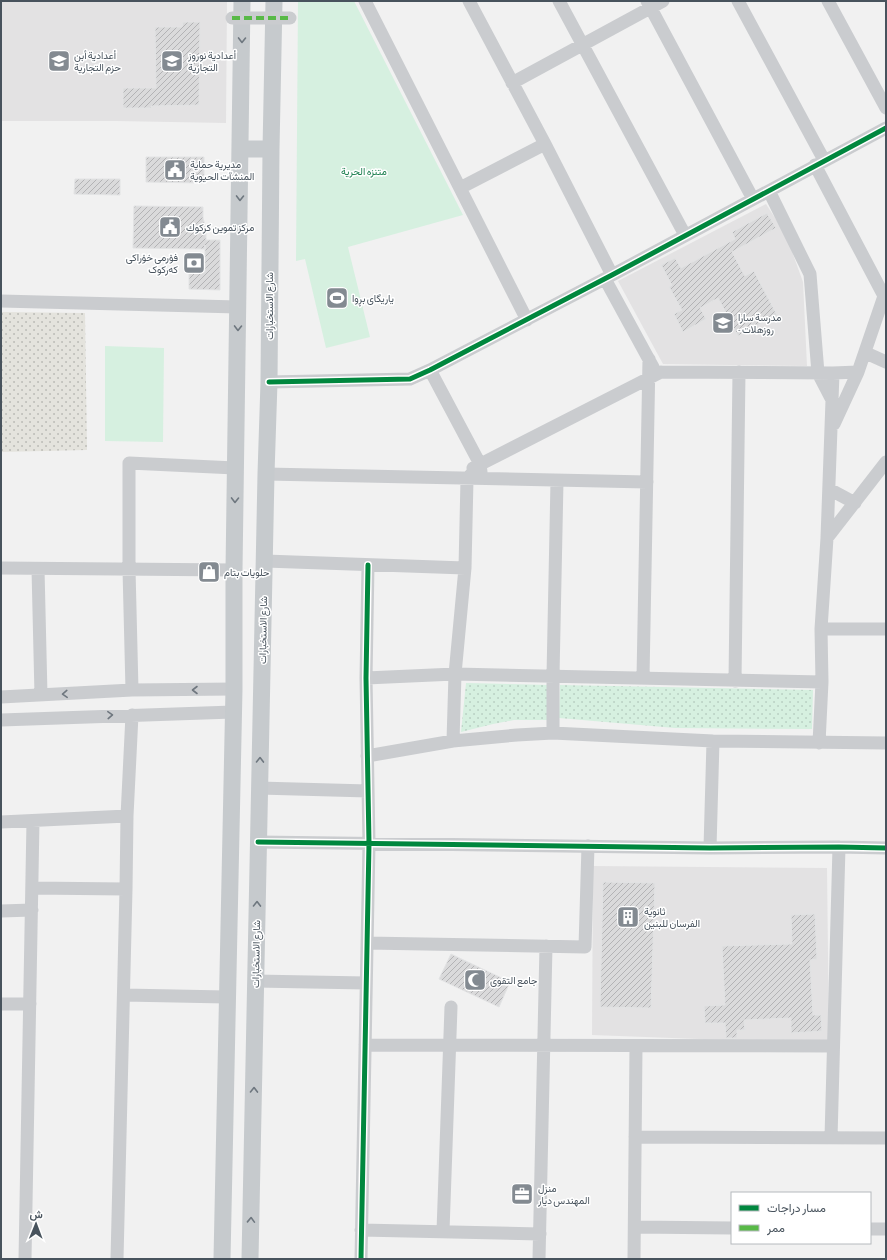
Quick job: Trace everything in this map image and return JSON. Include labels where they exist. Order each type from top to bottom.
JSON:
[{"type":"main road","points":[[222,1259],[226,997],[234,690],[235,468],[241,149],[242,1]]},
{"type":"main road","name":"شارع الاستخبارات","points":[[250,1259],[259,788],[269,382],[270,149],[274,1]]},
{"type":"main road","points":[[241,149],[270,149]]},
{"type":"street","points":[[365,1],[527,320]]},
{"type":"street","points":[[469,1],[545,144],[653,371],[647,482],[643,678]]},
{"type":"street","points":[[559,1],[686,236]]},
{"type":"street","points":[[512,83],[582,45],[649,4],[663,1]]},
{"type":"street","points":[[738,1],[884,292],[866,353],[831,429]]},
{"type":"street","points":[[828,1],[886,108]]},
{"type":"street","points":[[649,4],[753,200]]},
{"type":"street","points":[[232,18],[290,18]]},
{"type":"street","points":[[269,382],[410,379],[527,320],[886,128]]},
{"type":"street","points":[[460,188],[545,144]]},
{"type":"street","points":[[769,191],[810,274],[818,373],[832,401]]},
{"type":"street","points":[[1,301],[238,307]]},
{"type":"street","points":[[866,353],[886,362]]},
{"type":"street","points":[[430,370],[480,464],[481,479]]},
{"type":"street","points":[[453,478],[653,371],[858,372]]},
{"type":"street","points":[[735,681],[740,372]]},
{"type":"street","points":[[819,743],[822,682],[822,629],[833,373]]},
{"type":"street","points":[[827,538],[886,462]]},
{"type":"street","points":[[132,690],[129,569],[129,463],[235,468]]},
{"type":"street","points":[[453,741],[455,674],[465,568],[467,479],[480,464]]},
{"type":"street","points":[[266,474],[647,482]]},
{"type":"street","points":[[553,733],[557,480]]},
{"type":"street","points":[[829,489],[855,503]]},
{"type":"street","points":[[265,561],[465,568]]},
{"type":"street","points":[[361,1259],[368,844],[366,678],[368,565]]},
{"type":"street","points":[[1,568],[234,570]]},
{"type":"street","points":[[38,569],[41,696]]},
{"type":"street","points":[[822,629],[884,626]]},
{"type":"street","points":[[366,678],[455,674],[822,682]]},
{"type":"street","points":[[1,697],[132,690],[234,690]]},
{"type":"street","points":[[1,720],[132,714],[233,712]]},
{"type":"street","points":[[117,1259],[127,816],[132,714]]},
{"type":"street","points":[[367,756],[453,741],[553,733],[713,741],[886,743]]},
{"type":"street","points":[[710,848],[713,741]]},
{"type":"street","points":[[259,788],[368,791]]},
{"type":"street","points":[[1,822],[127,816]]},
{"type":"street","points":[[25,1259],[33,821]]},
{"type":"street","points":[[258,842],[710,848],[886,848]]},
{"type":"street","points":[[367,943],[585,947],[588,846]]},
{"type":"street","points":[[831,1138],[839,847]]},
{"type":"street","points":[[32,888],[126,889]]},
{"type":"street","points":[[1,911],[32,910]]},
{"type":"street","points":[[539,1259],[546,946]]},
{"type":"street","points":[[255,981],[366,983]]},
{"type":"street","points":[[124,995],[226,997]]},
{"type":"street","points":[[1,1004],[30,1004]]},
{"type":"street","points":[[443,1232],[451,1007]]},
{"type":"street","points":[[365,1045],[636,1047],[833,1046]]},
{"type":"street","points":[[634,1259],[636,1047]]},
{"type":"street","points":[[636,1138],[886,1138]]},
{"type":"street","points":[[635,1227],[731,1228]]},
{"type":"street","points":[[871,1229],[886,1229]]},
{"type":"street","points":[[361,1230],[540,1234]]},
{"type":"shaded area","points":[[1,1],[227,1],[226,123],[1,121]]},
{"type":"shaded area","name":"مدرسة سارا - روزهلات","points":[[766,204],[786,235],[803,282],[807,366],[663,364],[618,281]]},
{"type":"shaded area","points":[[593,866],[827,868],[829,1040],[699,1039],[592,1035]]},
{"type":"sand","points":[[1,312],[85,313],[87,450],[1,452]]},
{"type":"green space","name":"متنزه الحرية","points":[[298,1],[354,1],[463,215],[348,247],[370,337],[326,348],[305,259],[296,261]]},
{"type":"green space","points":[[105,346],[164,348],[163,442],[105,441]]},
{"type":"green space","points":[[466,683],[549,685],[548,720],[514,720],[461,732]]},
{"type":"green space","points":[[560,685],[813,690],[812,729],[675,728],[559,718]]},
{"type":"building","points":[[183,22],[200,22],[199,105],[123,108],[123,88],[156,88],[155,27],[182,27]]},
{"type":"building","name":"مديرية حماية المنشآت الحيوية","points":[[146,157],[204,157],[204,183],[146,182]]},
{"type":"building","points":[[75,179],[120,179],[120,195],[74,194]]},
{"type":"building","name":"مركز تموين كركوك","points":[[134,206],[203,207],[206,240],[220,240],[220,290],[189,289],[189,272],[205,272],[205,249],[133,248]]},
{"type":"building","points":[[767,213],[776,228],[732,252],[745,276],[754,271],[777,315],[738,336],[718,298],[700,308],[706,319],[683,332],[674,314],[682,310],[669,287],[672,285],[661,265],[675,258],[681,268],[735,239],[732,232]]},
{"type":"building","name":"ثانوية الفرسان للبنين","points":[[603,882],[655,883],[651,1008],[600,1007]]},
{"type":"building","points":[[815,914],[817,959],[810,960],[813,1015],[821,1015],[822,1031],[791,1033],[791,1018],[744,1020],[745,1030],[737,1030],[737,1038],[726,1038],[725,1023],[705,1023],[704,1006],[725,1005],[722,946],[792,944],[791,915]]},
{"type":"building","name":"جامع التقوى","points":[[451,954],[510,982],[499,1007],[439,979]]},
{"type":"marked path","points":[[232,18],[290,18]]},
{"type":"cycle path","points":[[269,382],[410,379],[612,275],[886,128]]},
{"type":"cycle path","points":[[361,1259],[369,843],[366,678],[368,565]]},
{"type":"cycle path","points":[[258,842],[710,848],[886,848]]},
{"type":"place","name":"أعدادية أبن حزم التجارية","points":[[59,61]]},
{"type":"place","name":"أعدادية نوروز التجارية","points":[[172,61]]},
{"type":"place","name":"مديرية حماية المنشآت الحيوية","points":[[175,170]]},
{"type":"place","name":"مركز تموين كركوك","points":[[170,227]]},
{"type":"place","name":"فۆرمی خۆراکی کەرکوک","points":[[194,263]]},
{"type":"place","name":"یاریگای بڕوا","points":[[337,298]]},
{"type":"place","name":"مدرسة سارا - روزهلات","points":[[723,323]]},
{"type":"place","name":"حلويات بتام","points":[[209,572]]},
{"type":"place","name":"ثانوية الفرسان للبنين","points":[[628,917]]},
{"type":"place","name":"جامع التقوى","points":[[475,980]]},
{"type":"place","name":"منزل المهندس ديار","points":[[522,1194]]}]
